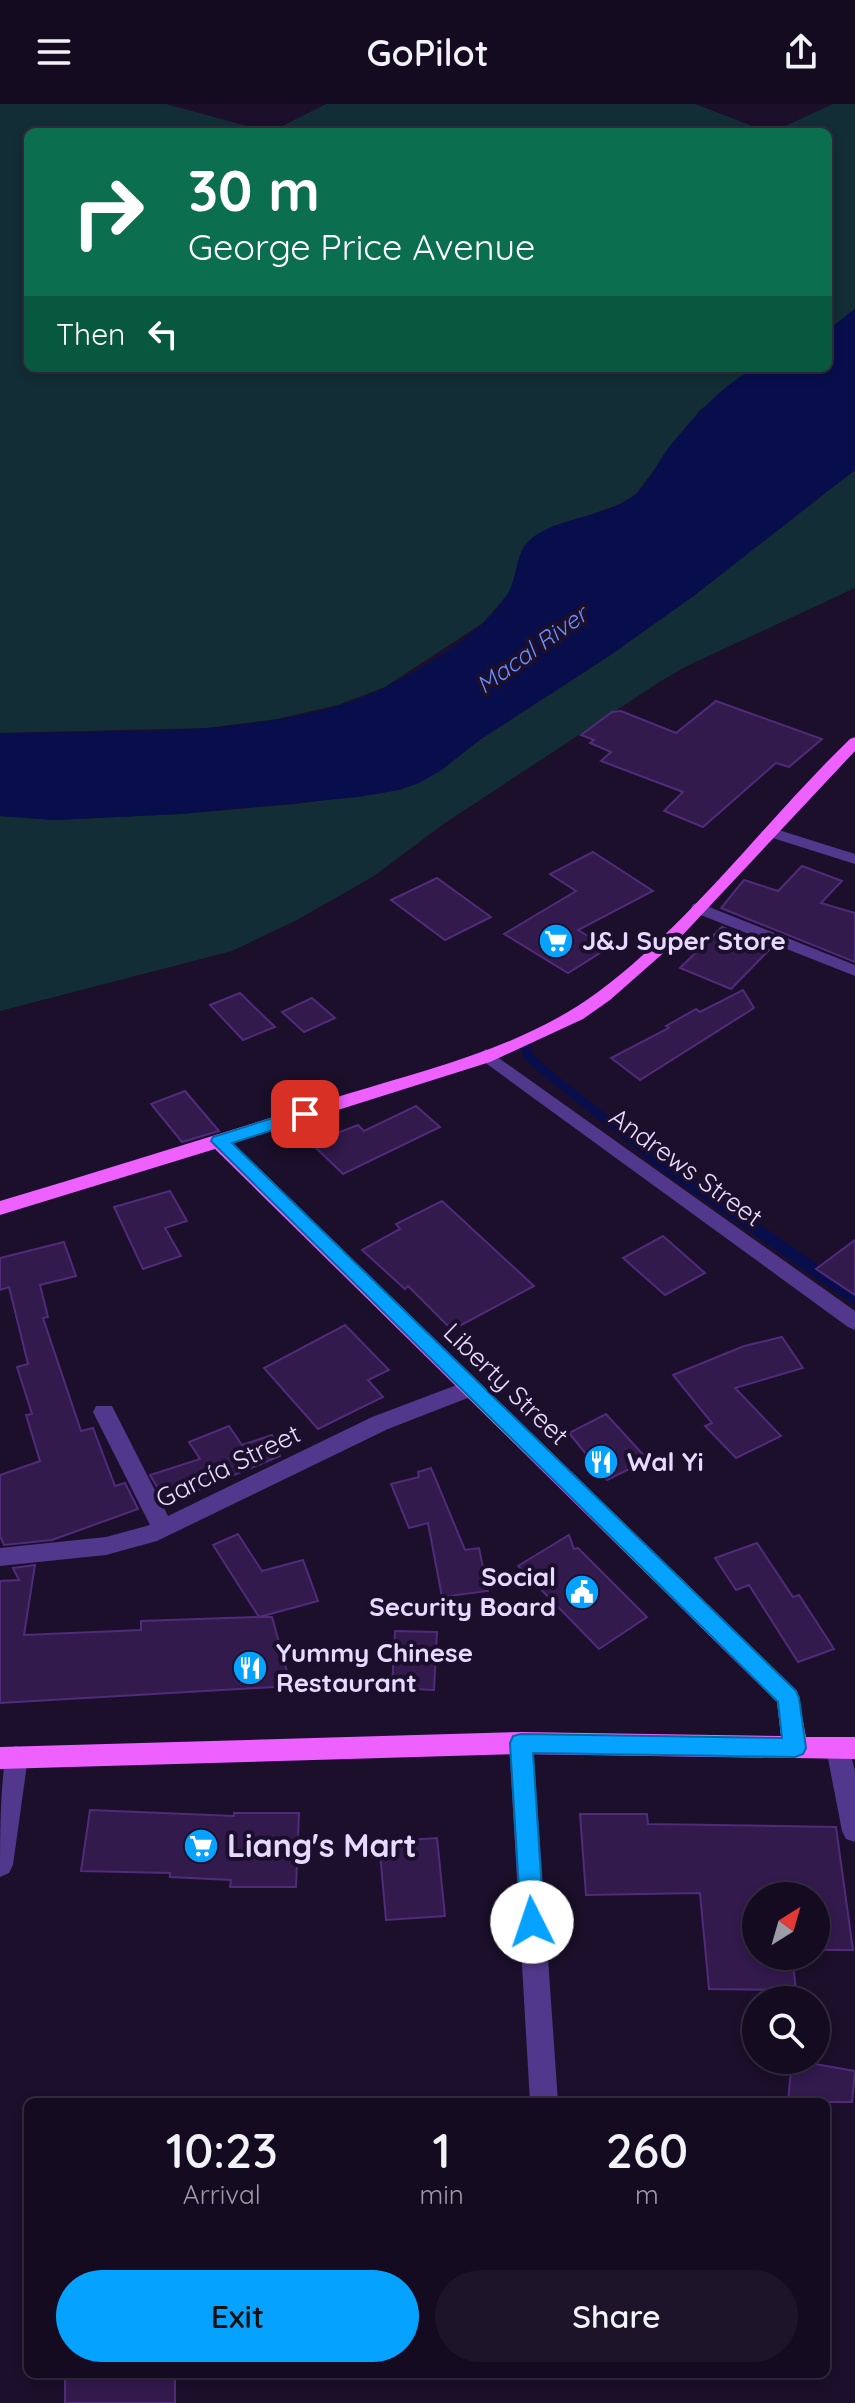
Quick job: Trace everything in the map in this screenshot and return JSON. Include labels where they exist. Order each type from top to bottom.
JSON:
[{"type":"main road","points":[[0,1208],[486,1055],[573,1017],[640,967],[855,742]]},
{"type":"main road","name":"Liberty Street","points":[[219,1141],[788,1698],[795,1748]]},
{"type":"main road","points":[[8,1758],[521,1743],[846,1748]]},
{"type":"street","points":[[769,832],[855,859]]},
{"type":"street","points":[[699,908],[855,971]]},
{"type":"street","name":"Andrews Street","points":[[486,1055],[855,1322]]},
{"type":"street","name":"García Street","points":[[0,1557],[106,1546],[163,1529],[380,1423],[470,1388]]},
{"type":"street","points":[[104,1412],[163,1529]]},
{"type":"street","points":[[521,1743],[544,2098]]},
{"type":"street","points":[[846,1748],[855,1831]]},
{"type":"street","points":[[0,1865],[8,1758]]},
{"type":"shaded area","points":[[0,104],[166,104],[254,128],[24,128],[24,372],[753,372],[700,410],[636,494],[620,504],[546,531],[525,545],[509,593],[483,623],[385,687],[338,705],[277,719],[207,728],[0,733]]},
{"type":"shaded area","points":[[326,104],[695,104],[758,128],[278,128]]},
{"type":"shaded area","points":[[833,104],[855,104],[855,309],[832,327],[832,128],[781,128]]},
{"type":"shaded area","points":[[855,470],[855,588],[661,681],[445,823],[374,876],[297,920],[232,951],[0,1011],[0,816],[55,820],[180,814],[296,804],[399,790],[440,771],[481,739],[612,654]]},
{"type":"water","name":"Macal River","points":[[855,309],[855,470],[695,595],[612,654],[481,739],[440,771],[399,790],[358,797],[180,814],[55,820],[0,816],[0,733],[146,731],[251,724],[347,703],[420,668],[469,636],[496,609],[510,589],[526,544],[549,528],[610,508],[636,494],[697,415],[737,379],[749,372],[832,372],[832,327]]},
{"type":"building","points":[[716,701],[822,739],[789,767],[776,763],[703,827],[664,811],[683,792],[601,761],[611,752],[590,743],[594,740],[581,735],[612,712],[621,711],[676,733]]},
{"type":"building","points":[[593,852],[653,891],[578,930],[608,948],[568,973],[504,934],[576,891],[550,874]]},
{"type":"building","points":[[802,866],[842,881],[821,903],[855,913],[855,962],[721,908],[744,880],[778,891]]},
{"type":"building","points":[[437,878],[491,917],[445,940],[391,900]]},
{"type":"building","points":[[722,927],[772,947],[731,989],[680,968]]},
{"type":"building","points":[[743,990],[754,1008],[640,1080],[611,1058],[669,1028],[666,1026],[696,1009],[700,1012]]},
{"type":"building","points":[[240,993],[275,1027],[243,1040],[210,1005]]},
{"type":"building","points":[[312,998],[335,1018],[304,1032],[282,1012]]},
{"type":"building","points":[[185,1091],[219,1131],[182,1142],[151,1104]]},
{"type":"building","points":[[416,1106],[440,1127],[343,1174],[311,1143],[358,1125],[364,1131]]},
{"type":"building","points":[[170,1191],[187,1221],[165,1228],[181,1256],[143,1269],[114,1207]]},
{"type":"building","points":[[442,1201],[534,1286],[452,1330],[408,1286],[405,1289],[362,1250],[400,1229],[396,1224]]},
{"type":"building","points":[[663,1236],[705,1273],[665,1295],[623,1258]]},
{"type":"building","points":[[855,1240],[855,1295],[816,1269]]},
{"type":"building","points":[[64,1242],[76,1276],[40,1285],[48,1317],[43,1318],[81,1431],[93,1428],[115,1486],[125,1483],[138,1509],[52,1540],[4,1545],[0,1536],[0,1475],[40,1461],[26,1415],[32,1414],[17,1367],[28,1364],[9,1287],[0,1290],[0,1258]]},
{"type":"building","points":[[345,1325],[389,1370],[368,1380],[383,1397],[318,1429],[264,1368]]},
{"type":"building","points":[[782,1337],[803,1368],[735,1388],[781,1436],[736,1458],[705,1426],[712,1423],[673,1375],[744,1346]]},
{"type":"building","points":[[606,1414],[648,1460],[607,1480],[569,1433]]},
{"type":"building","points":[[229,1426],[242,1445],[272,1435],[280,1456],[167,1503],[150,1475],[200,1459],[189,1442]]},
{"type":"building","points":[[431,1468],[465,1550],[479,1548],[488,1591],[442,1597],[428,1523],[409,1528],[391,1484],[419,1477],[418,1472]]},
{"type":"building","points":[[238,1534],[262,1571],[303,1560],[318,1601],[259,1617],[213,1545]]},
{"type":"building","name":"Social Security Board","points":[[569,1535],[574,1549],[578,1548],[647,1617],[599,1649],[518,1566]]},
{"type":"building","points":[[757,1543],[793,1597],[799,1595],[834,1649],[798,1662],[749,1585],[736,1590],[715,1558]]},
{"type":"building","points":[[35,1565],[24,1635],[141,1630],[141,1621],[272,1617],[291,1686],[0,1703],[0,1581],[19,1580],[13,1568]]},
{"type":"building","points":[[395,1631],[437,1632],[434,1690],[392,1688]]},
{"type":"building","points":[[90,1810],[234,1816],[234,1813],[299,1813],[296,1887],[230,1887],[231,1880],[170,1877],[170,1873],[81,1871]]},
{"type":"building","points":[[580,1814],[647,1814],[648,1824],[836,1827],[853,1950],[830,1950],[830,1882],[742,1882],[742,1970],[794,1970],[796,1986],[709,1989],[700,1893],[586,1895]]},
{"type":"building","points":[[437,1838],[445,1916],[386,1920],[379,1842]]},
{"type":"building","points":[[830,2067],[855,2071],[852,2102],[830,2102],[830,2098],[788,2098],[791,2074],[830,2074]]},
{"type":"building","points":[[65,2378],[175,2378],[175,2403],[65,2403]]},
{"type":"waterway","points":[[526,1047],[528,1056],[542,1069],[653,1157]]},
{"type":"waterway","points":[[650,1155],[855,1298]]},
{"type":"place","name":"J&J Super Store","points":[[556,941]]},
{"type":"place","name":"Wal Yi","points":[[601,1462]]},
{"type":"place","name":"Social Security Board","points":[[582,1592]]},
{"type":"place","name":"Yummy Chinese Restaurant","points":[[250,1668]]},
{"type":"place","name":"Liang's Mart","points":[[201,1846]]},
{"type":"route","points":[[305,1114],[219,1141],[788,1698],[795,1748],[521,1743],[532,1922]]}]
